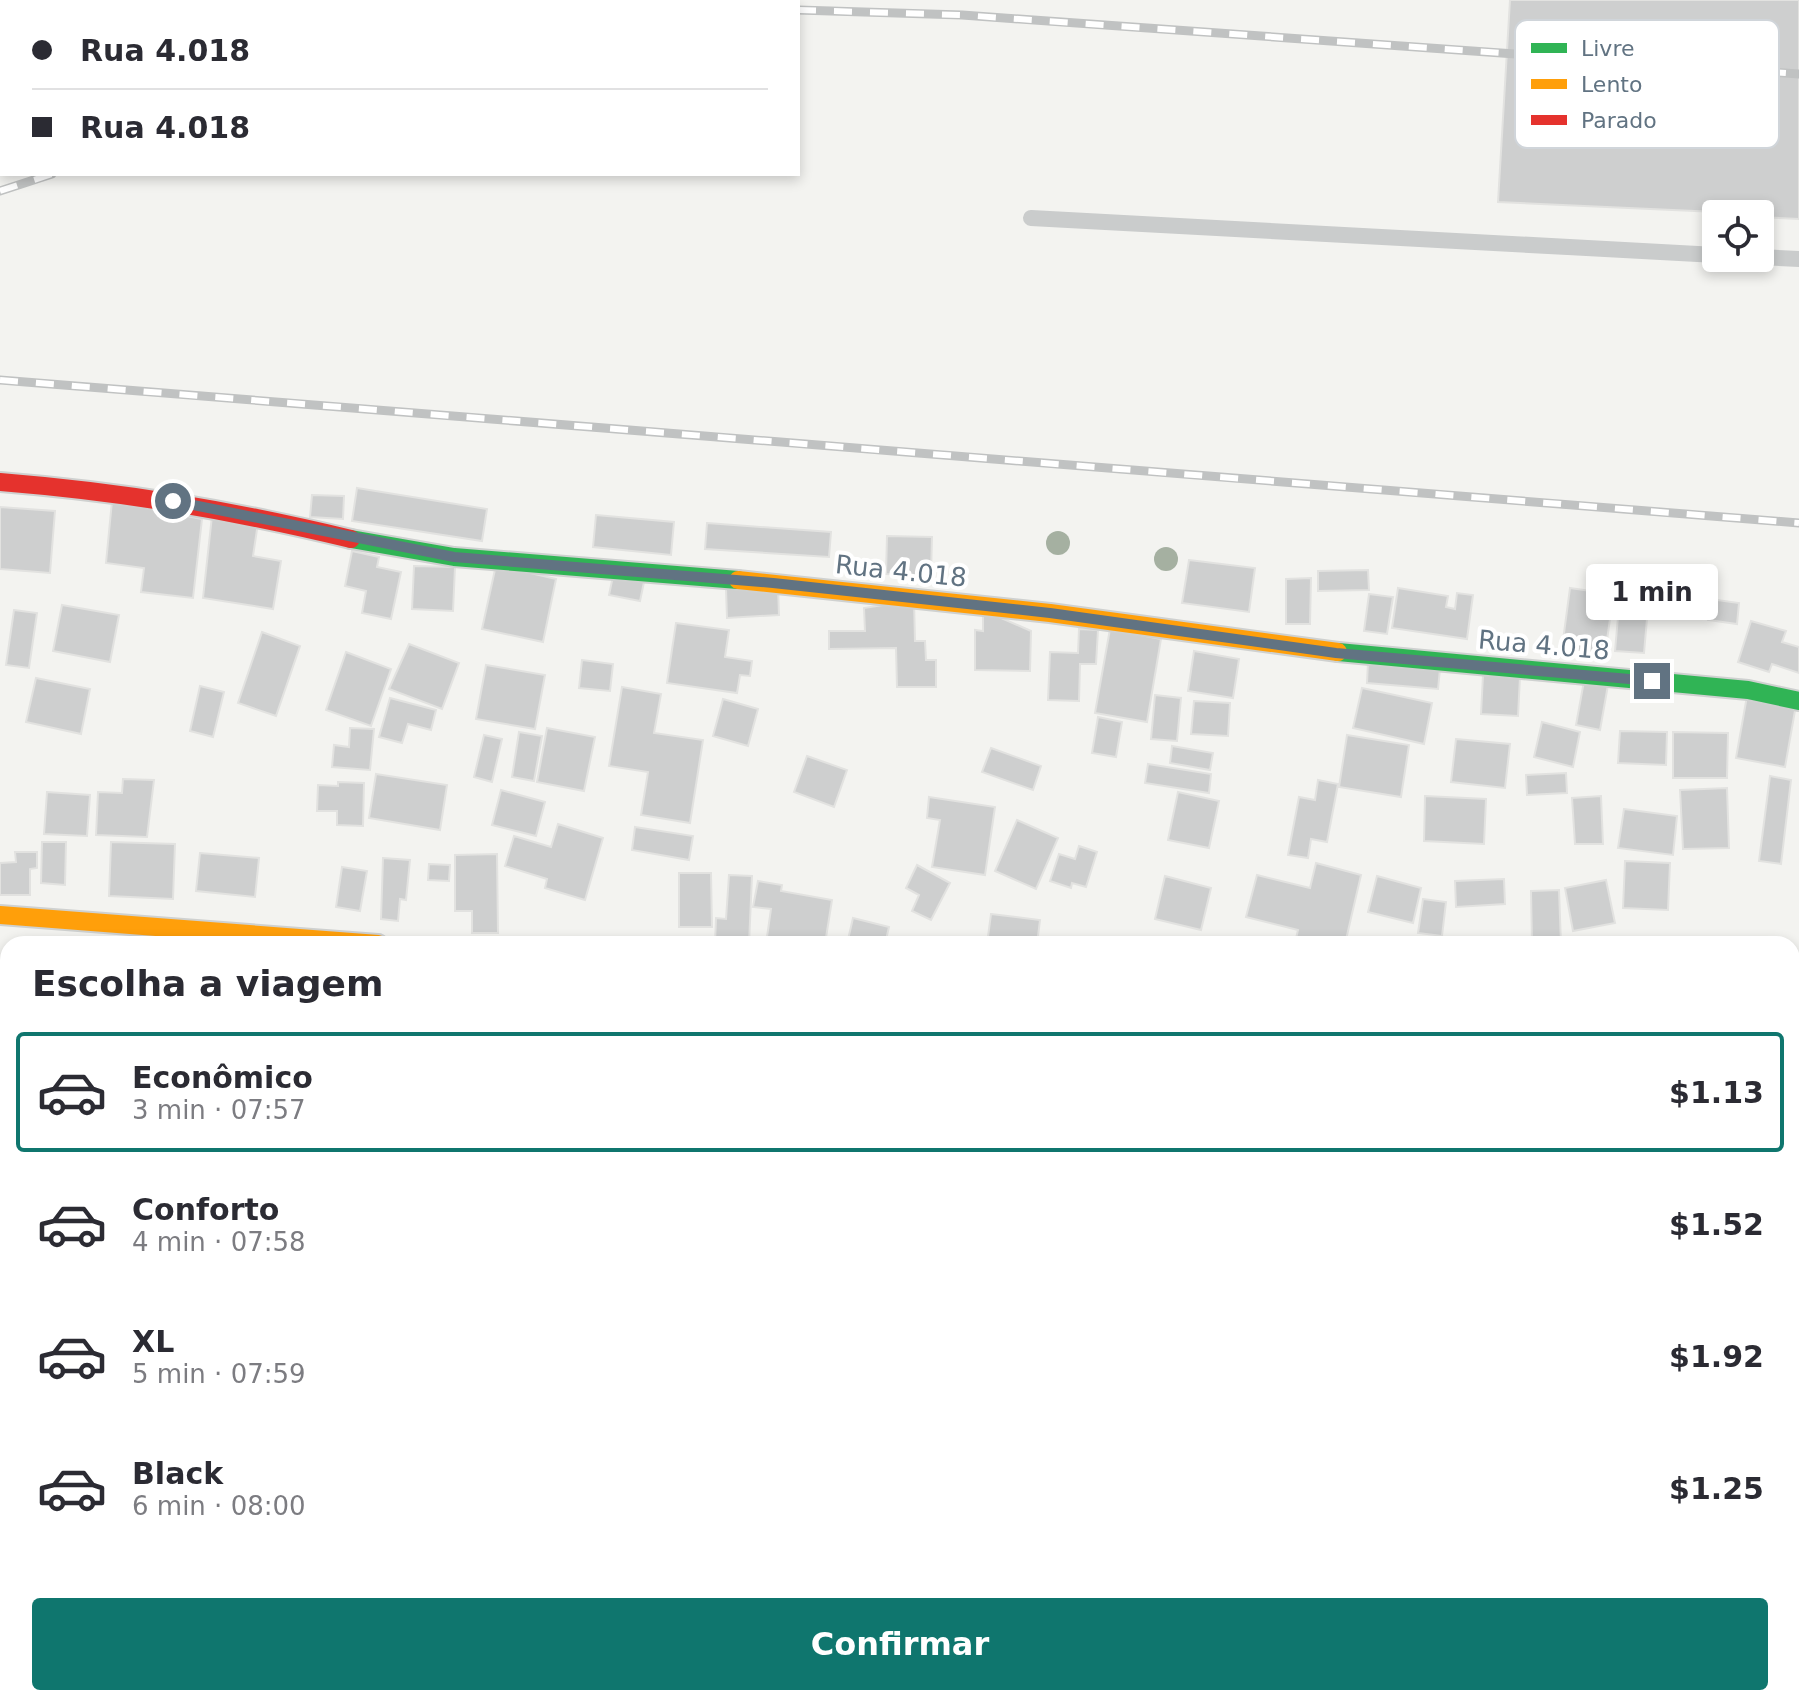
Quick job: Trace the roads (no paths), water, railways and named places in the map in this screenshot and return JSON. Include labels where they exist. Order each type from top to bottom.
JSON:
[{"type":"street","name":"Rua 4.018","points":[[0,482],[112,491],[218,508],[354,540],[454,557],[950,602],[1321,651],[1748,690],[1799,701]]},
{"type":"street","points":[[0,915],[160,936],[308,936]]},
{"type":"lane","points":[[1031,218],[1702,254]]},
{"type":"lane","points":[[1774,258],[1799,259]]},
{"type":"railway","points":[[800,10],[962,15],[1515,54]]},
{"type":"railway","points":[[1779,73],[1799,74]]},
{"type":"railway","points":[[0,191],[46,176]]},
{"type":"railway","points":[[0,380],[1799,523]]}]
